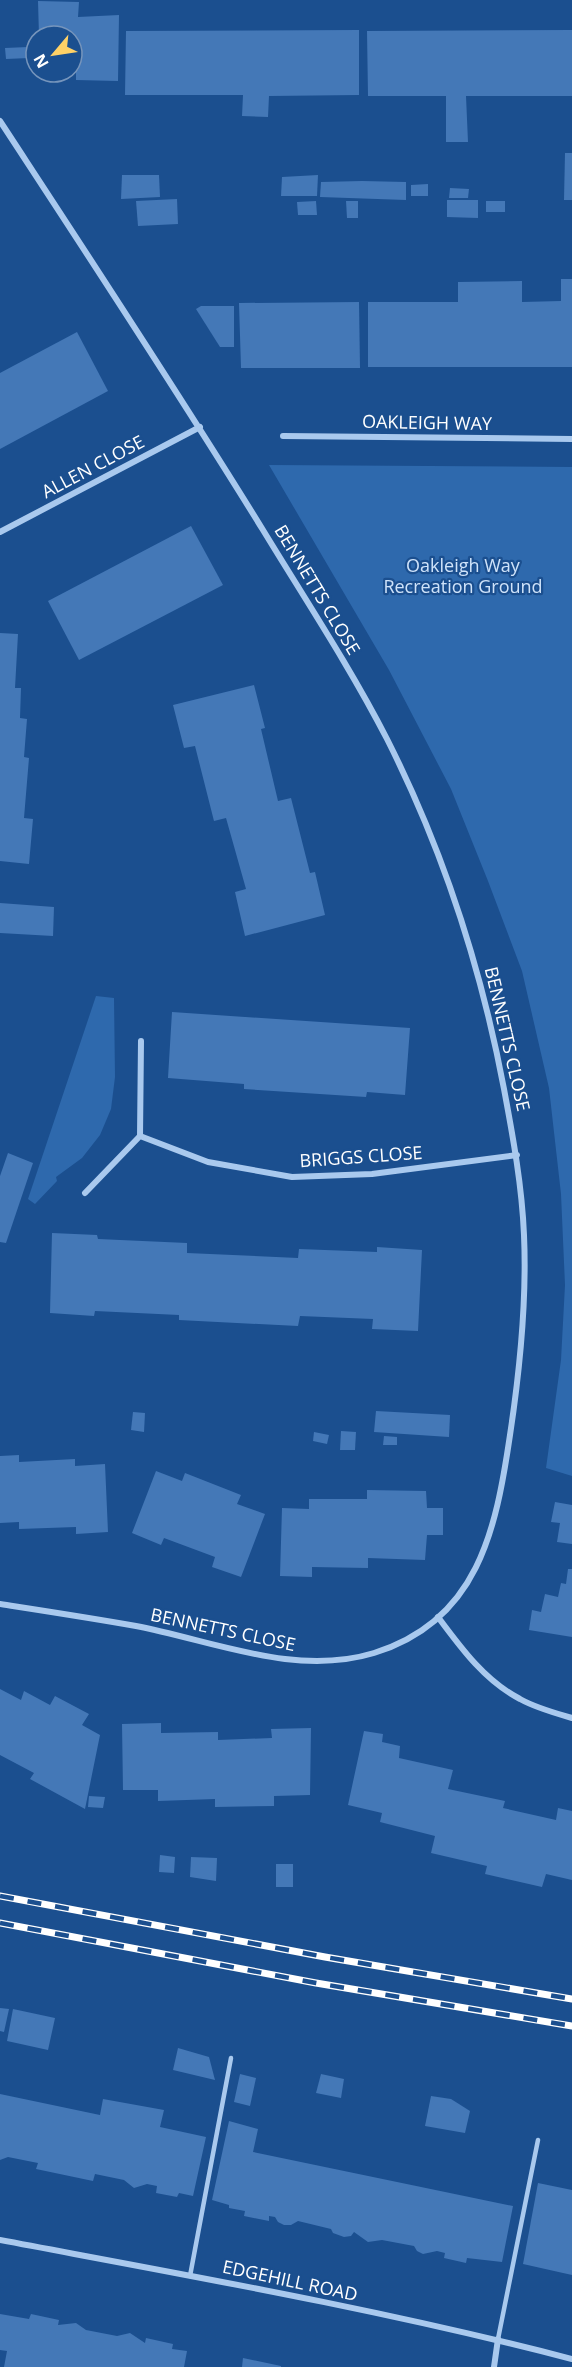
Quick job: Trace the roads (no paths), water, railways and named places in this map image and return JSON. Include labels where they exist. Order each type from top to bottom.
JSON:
[{"type":"street","name":"BENNETTS CLOSE","points":[[0,121],[200,428],[339,655],[406,779],[438,849],[461,914],[481,982],[517,1155],[524,1233],[524,1309],[520,1356],[501,1493],[484,1555],[464,1591],[438,1617],[408,1639],[370,1654],[303,1662],[137,1627],[0,1604]]},
{"type":"street","name":"ALLEN CLOSE","points":[[0,532],[200,428]]},
{"type":"street","name":"OAKLEIGH WAY","points":[[283,436],[572,439]]},
{"type":"street","points":[[85,1193],[140,1136],[141,1041]]},
{"type":"street","name":"BRIGGS CLOSE","points":[[140,1136],[208,1161],[292,1177],[372,1174],[517,1155]]},
{"type":"street","points":[[438,1617],[469,1657],[498,1685],[518,1699],[572,1718]]},
{"type":"street","name":"EDGEHILL ROAD","points":[[0,2240],[498,2339],[572,2359]]},
{"type":"street","points":[[494,2367],[498,2339]]},
{"type":"lane","points":[[190,2276],[231,2058]]},
{"type":"lane","points":[[498,2339],[538,2140]]},
{"type":"railway","points":[[0,1896],[325,1957],[572,1999]]},
{"type":"railway","points":[[0,1923],[316,1983],[572,2026]]},
{"type":"park label","name":"Oakleigh Way Recreation Ground","points":[[463,576]]}]
